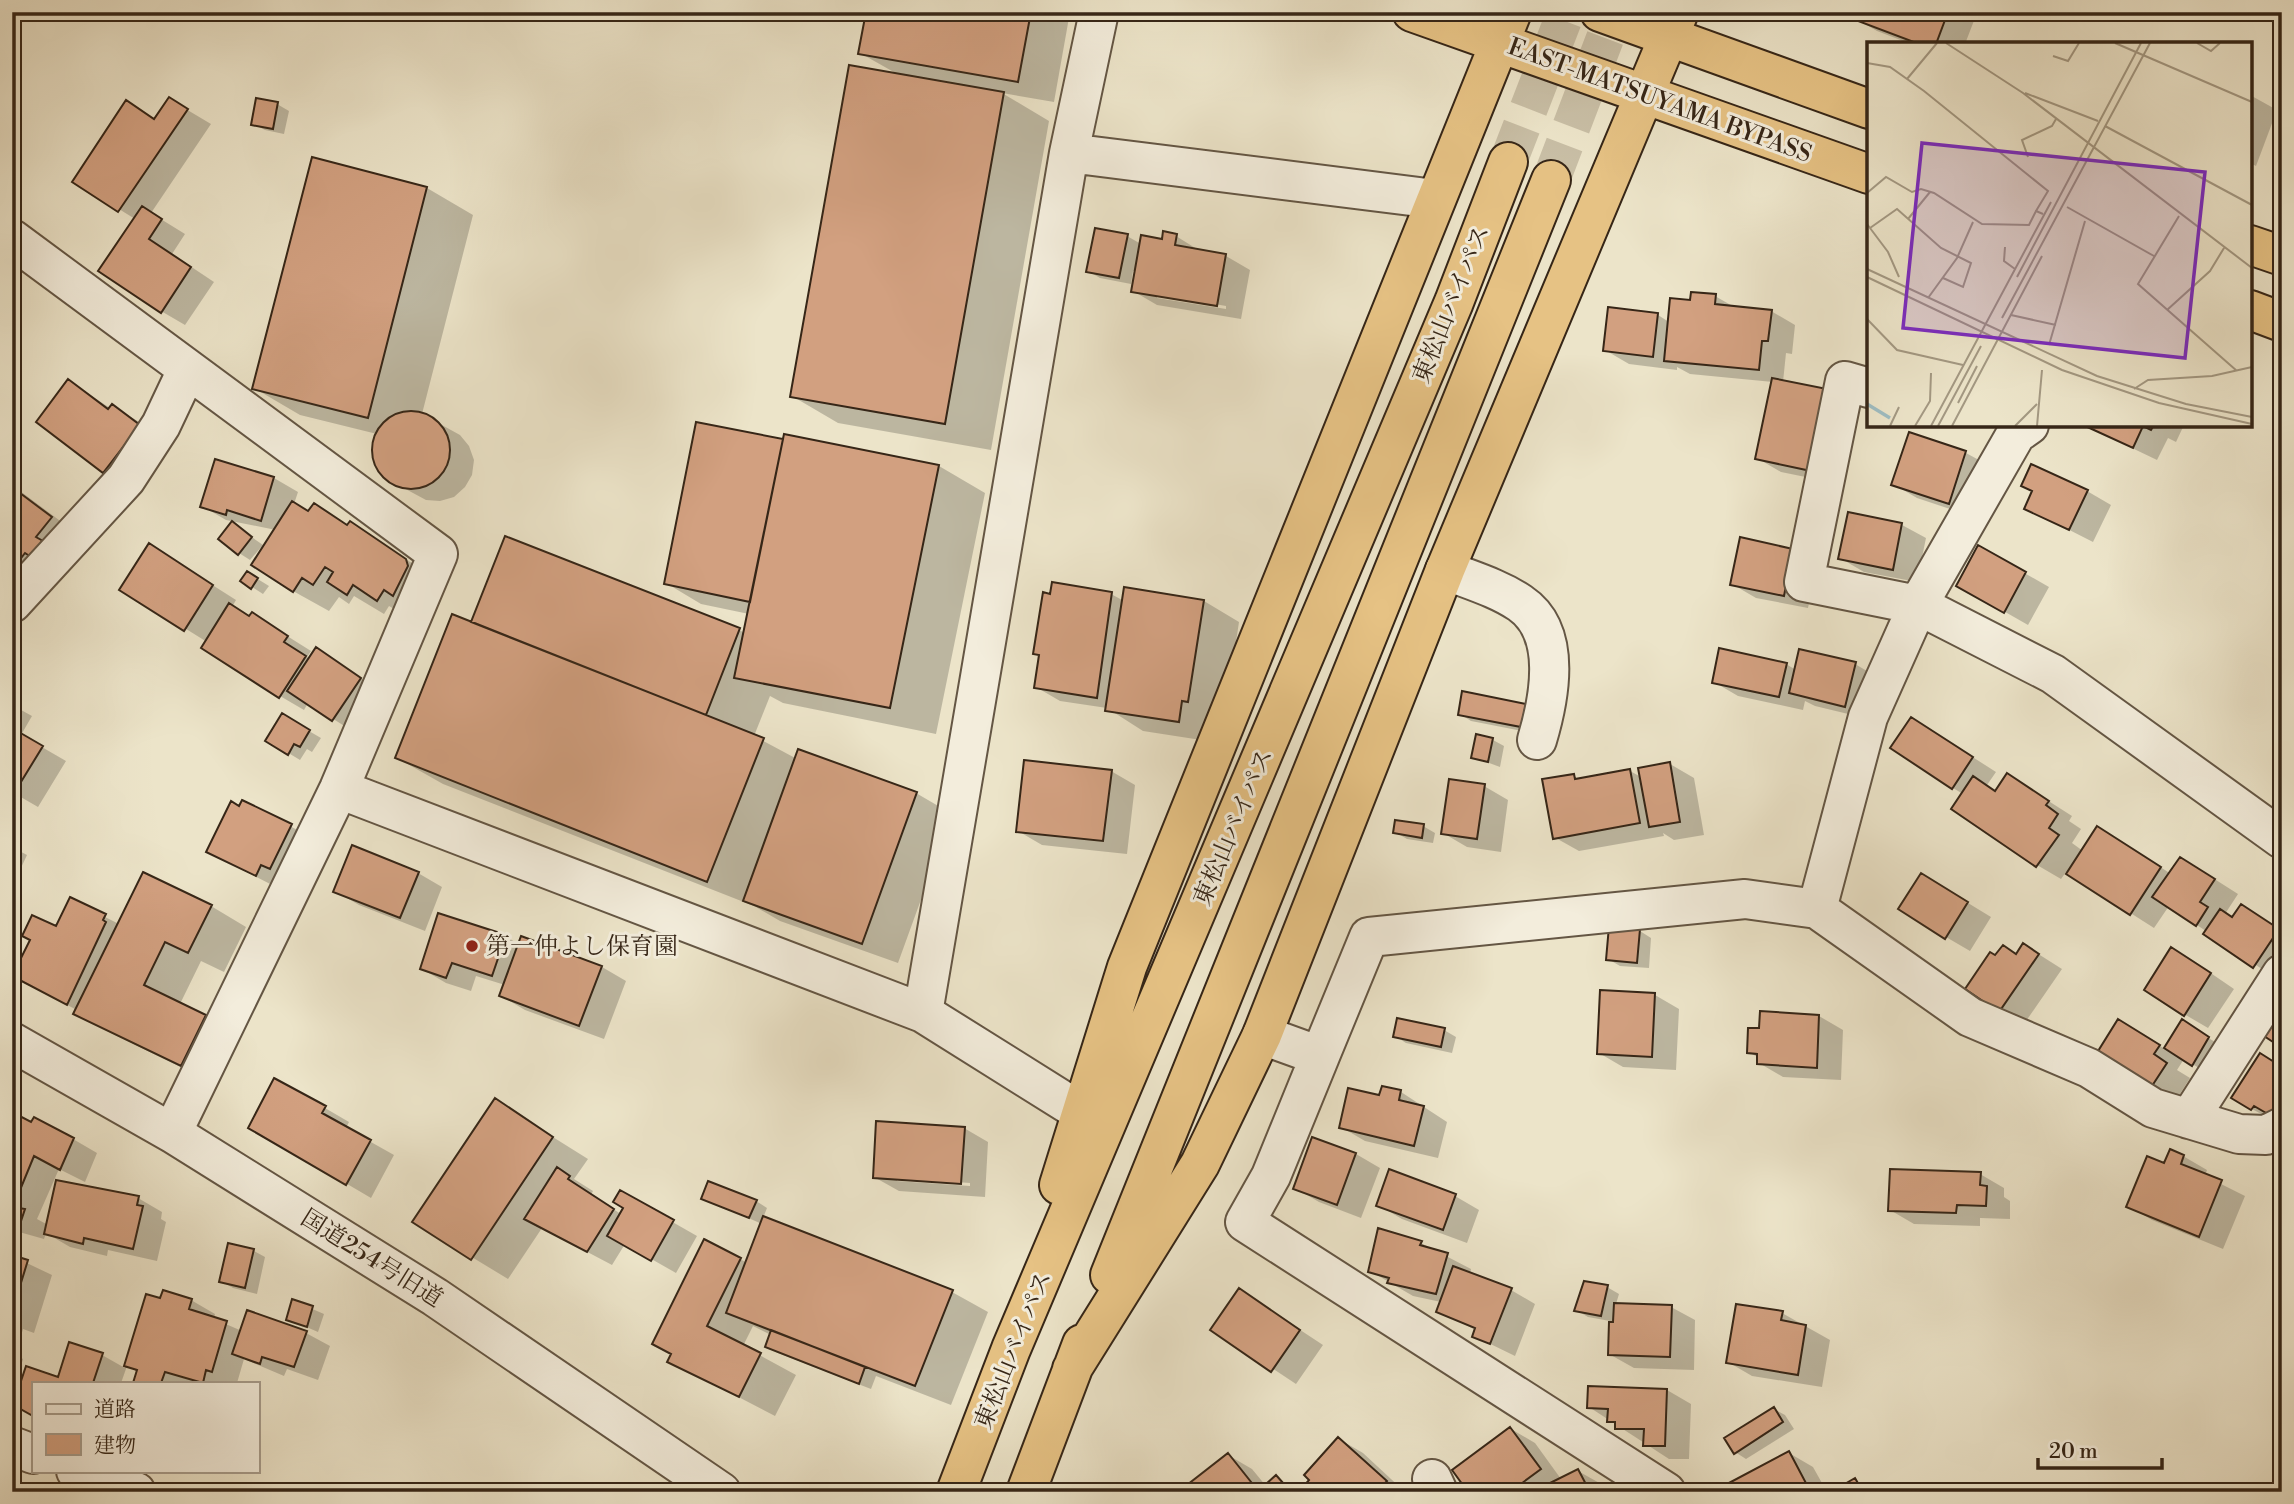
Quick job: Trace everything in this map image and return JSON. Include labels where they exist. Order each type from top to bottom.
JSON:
[{"type":"highway","name":"EAST-MATSUYAMA BYPASS","points":[[1412,12],[1506,27],[1646,96],[1867,173]]},
{"type":"highway","points":[[1600,12],[1674,24],[1867,108]]},
{"type":"highway","points":[[1072,1368],[1200,1164],[1262,1035],[1445,570],[1604,185],[1646,96],[1674,24]]},
{"type":"highway","points":[[1011,1349],[1080,1112],[1127,967],[1506,27]]},
{"type":"highway","name":"東松山バイパス","points":[[956,1492],[1011,1349],[1437,340],[1508,162]]},
{"type":"highway","name":"東松山バイパス","points":[[1026,1492],[1072,1368],[1551,180]]},
{"type":"highway","points":[[2252,246],[2282,256]]},
{"type":"highway","points":[[2252,311],[2282,322]]},
{"type":"street","points":[[923,1013],[1069,153],[1100,12]]},
{"type":"street","points":[[1069,153],[1435,199]]},
{"type":"street","points":[[12,239],[438,554],[339,789],[172,1133]]},
{"type":"street","points":[[12,604],[126,479],[161,425],[187,370]]},
{"type":"street","points":[[1867,387],[1845,381],[1804,582],[1918,604],[2053,674],[2282,839]]},
{"type":"street","points":[[1817,909],[1868,717],[1918,604],[2011,428]]},
{"type":"street","points":[[1445,570],[1499,591],[1522,604],[1539,626],[1548,657],[1549,701],[1537,740]]},
{"type":"street","points":[[339,789],[923,1013],[1080,1112]]},
{"type":"street","points":[[1665,1492],[1245,1222],[1272,1175],[1369,937],[1745,899],[1817,909],[1970,1017],[2089,1068],[2153,1108],[2239,1134],[2266,1135],[2282,1127]]},
{"type":"street","points":[[2189,1119],[2282,974]]},
{"type":"street","points":[[1262,1035],[1320,1056]]},
{"type":"street","name":"国道254号旧道","points":[[12,1042],[172,1133],[435,1297],[721,1492]]},
{"type":"street","points":[[12,1446],[32,1454]]},
{"type":"street","points":[[79,1472],[136,1492]]},
{"type":"building","points":[[866,12],[1031,12],[1018,82],[858,54]]},
{"type":"building","points":[[1852,12],[1948,12],[1937,42],[1914,42],[1850,18]]},
{"type":"building","points":[[849,65],[1004,92],[945,424],[790,397]]},
{"type":"building","points":[[169,97],[188,109],[118,212],[72,182],[126,100],[154,119]]},
{"type":"building","points":[[256,98],[278,102],[273,129],[251,125]]},
{"type":"building","points":[[312,157],[427,187],[368,418],[252,389]]},
{"type":"building","points":[[142,206],[162,219],[149,239],[191,267],[161,313],[98,271]]},
{"type":"building","points":[[1095,228],[1128,234],[1119,278],[1086,272]]},
{"type":"building","points":[[1163,231],[1177,234],[1175,245],[1226,254],[1217,306],[1131,292],[1141,235],[1162,239]]},
{"type":"building","points":[[1691,292],[1716,294],[1715,304],[1772,310],[1768,341],[1762,341],[1759,370],[1664,361],[1670,298],[1690,300]]},
{"type":"building","points":[[1608,307],[1658,313],[1653,357],[1603,351]]},
{"type":"building","points":[[1772,378],[1827,389],[1811,471],[1755,459]]},
{"type":"building","points":[[68,379],[108,409],[112,404],[140,425],[103,473],[36,422]]},
{"type":"building","points":[[411,411],[426,414],[443,428],[450,450],[447,465],[433,482],[411,489],[396,486],[379,472],[372,450],[375,435],[389,418]]},
{"type":"building","points":[[696,422],[783,439],[750,602],[664,584]]},
{"type":"building","points":[[2087,427],[2143,427],[2133,448]]},
{"type":"building","points":[[1909,432],[1966,451],[1949,504],[1891,485]]},
{"type":"building","points":[[784,434],[939,465],[890,708],[734,678]]},
{"type":"building","points":[[215,459],[274,477],[261,521],[227,510],[226,515],[200,507]]},
{"type":"building","points":[[2031,464],[2088,490],[2069,530],[2024,509],[2032,491],[2021,486]]},
{"type":"building","points":[[12,487],[52,517],[36,537],[43,541],[31,557],[25,553],[18,562],[12,557]]},
{"type":"building","points":[[292,501],[308,511],[314,503],[347,525],[350,521],[406,559],[408,566],[393,596],[384,590],[377,601],[353,585],[347,595],[327,582],[333,572],[325,567],[313,585],[302,578],[293,592],[251,565]]},
{"type":"building","points":[[1848,512],[1902,523],[1893,570],[1838,559]]},
{"type":"building","points":[[232,521],[252,537],[238,555],[218,539]]},
{"type":"building","points":[[505,536],[740,628],[706,715],[471,622]]},
{"type":"building","points":[[1740,537],[1793,549],[1784,596],[1730,585]]},
{"type":"building","points":[[149,543],[213,585],[184,631],[119,590]]},
{"type":"building","points":[[1978,545],[2026,572],[2004,613],[1956,586]]},
{"type":"building","points":[[247,571],[258,578],[251,589],[240,581]]},
{"type":"building","points":[[1052,582],[1112,592],[1097,698],[1034,688],[1039,655],[1033,654],[1043,592],[1050,594]]},
{"type":"building","points":[[1124,587],[1204,600],[1188,702],[1182,701],[1179,722],[1105,711]]},
{"type":"building","points":[[229,603],[249,616],[252,612],[288,636],[284,642],[306,656],[279,698],[201,648]]},
{"type":"building","points":[[452,614],[764,738],[707,882],[395,758]]},
{"type":"building","points":[[316,647],[361,678],[332,721],[287,691]]},
{"type":"building","points":[[1719,648],[1787,663],[1779,697],[1712,683]]},
{"type":"building","points":[[1799,649],[1856,662],[1845,707],[1789,693]]},
{"type":"building","points":[[1462,691],[1526,704],[1521,727],[1458,715]]},
{"type":"building","points":[[282,713],[310,730],[300,747],[294,744],[288,755],[265,741]]},
{"type":"building","points":[[1911,717],[1973,757],[1952,789],[1890,748]]},
{"type":"building","points":[[12,728],[43,746],[13,795],[12,794]]},
{"type":"building","points":[[1476,734],[1493,738],[1488,762],[1471,758]]},
{"type":"building","points":[[798,749],[917,792],[862,944],[743,901]]},
{"type":"building","points":[[1024,760],[1112,770],[1103,841],[1016,832]]},
{"type":"building","points":[[1670,762],[1680,822],[1649,827],[1638,768]]},
{"type":"building","points":[[1630,769],[1640,823],[1553,839],[1542,779],[1574,774],[1575,779]]},
{"type":"building","points":[[2007,773],[2049,801],[2046,805],[2058,814],[2049,828],[2059,835],[2036,867],[1951,809],[1973,776],[1995,791]]},
{"type":"building","points":[[1449,779],[1485,784],[1477,839],[1441,834]]},
{"type":"building","points":[[242,800],[292,824],[270,869],[261,865],[256,876],[206,852],[231,801],[239,806]]},
{"type":"building","points":[[1395,820],[1424,824],[1422,838],[1393,833]]},
{"type":"building","points":[[2097,826],[2161,867],[2130,915],[2066,874]]},
{"type":"building","points":[[352,845],[419,872],[400,918],[333,892]]},
{"type":"building","points":[[2180,857],[2215,879],[2200,902],[2208,907],[2196,926],[2152,897]]},
{"type":"building","points":[[143,872],[212,905],[188,953],[165,942],[144,985],[206,1015],[181,1066],[73,1014]]},
{"type":"building","points":[[1921,873],[1968,902],[1945,939],[1898,909]]},
{"type":"building","points":[[70,897],[106,914],[103,920],[106,922],[67,1005],[12,976],[30,940],[22,936],[32,915],[56,926]]},
{"type":"building","points":[[2241,904],[2279,929],[2253,968],[2203,934],[2220,909],[2232,917]]},
{"type":"building","points":[[438,913],[506,935],[492,976],[452,963],[446,978],[420,969]]},
{"type":"building","points":[[1609,926],[1640,929],[1637,963],[1606,960]]},
{"type":"building","points":[[521,936],[602,966],[579,1026],[499,996]]},
{"type":"building","points":[[2023,943],[2039,954],[1999,1012],[1965,989],[1990,952],[1995,955],[2003,945],[2016,954]]},
{"type":"building","points":[[2171,947],[2211,973],[2184,1016],[2144,990]]},
{"type":"building","points":[[1600,990],[1655,993],[1652,1057],[1597,1054]]},
{"type":"building","points":[[2282,1010],[2282,1048],[2264,1036]]},
{"type":"building","points":[[1760,1011],[1819,1015],[1817,1068],[1757,1064],[1757,1054],[1747,1053],[1748,1028],[1759,1028]]},
{"type":"building","points":[[1397,1018],[1445,1028],[1441,1047],[1393,1037]]},
{"type":"building","points":[[2118,1019],[2160,1045],[2154,1054],[2167,1063],[2150,1089],[2095,1056]]},
{"type":"building","points":[[2182,1019],[2209,1037],[2192,1066],[2164,1048]]},
{"type":"building","points":[[2260,1053],[2282,1067],[2282,1103],[2273,1117],[2254,1106],[2251,1110],[2231,1098]]},
{"type":"building","points":[[274,1078],[326,1106],[322,1113],[371,1140],[346,1185],[248,1128]]},
{"type":"building","points":[[1382,1086],[1401,1090],[1399,1100],[1424,1106],[1414,1146],[1339,1128],[1348,1088],[1379,1095]]},
{"type":"building","points":[[495,1098],[553,1137],[471,1260],[412,1222]]},
{"type":"building","points":[[12,1112],[31,1122],[34,1117],[74,1138],[60,1170],[34,1156],[13,1207],[25,1209],[19,1227],[12,1225]]},
{"type":"building","points":[[876,1121],[965,1127],[961,1184],[873,1178]]},
{"type":"building","points":[[1312,1137],[1356,1153],[1337,1205],[1293,1189]]},
{"type":"building","points":[[2170,1149],[2184,1155],[2181,1164],[2222,1180],[2199,1237],[2126,1207],[2147,1156],[2164,1163]]},
{"type":"building","points":[[557,1167],[570,1176],[568,1179],[614,1209],[587,1252],[524,1219]]},
{"type":"building","points":[[1389,1169],[1456,1194],[1443,1230],[1376,1206]]},
{"type":"building","points":[[1890,1169],[1981,1172],[1980,1185],[1987,1186],[1986,1206],[1957,1205],[1956,1213],[1888,1211]]},
{"type":"building","points":[[56,1180],[139,1196],[137,1205],[143,1206],[133,1249],[84,1238],[83,1244],[44,1234]]},
{"type":"building","points":[[708,1181],[757,1200],[749,1218],[701,1199]]},
{"type":"building","points":[[620,1190],[674,1220],[651,1261],[607,1236],[623,1208],[613,1202]]},
{"type":"building","points":[[763,1216],[953,1290],[915,1386],[726,1313]]},
{"type":"building","points":[[1378,1228],[1422,1241],[1420,1245],[1448,1253],[1436,1294],[1387,1283],[1389,1278],[1368,1272]]},
{"type":"building","points":[[704,1239],[741,1258],[707,1326],[761,1353],[739,1397],[667,1362],[671,1354],[652,1344]]},
{"type":"building","points":[[228,1243],[254,1249],[245,1288],[219,1282]]},
{"type":"building","points":[[12,1255],[28,1260],[12,1312]]},
{"type":"building","points":[[1453,1266],[1512,1288],[1490,1344],[1472,1337],[1475,1328],[1436,1312]]},
{"type":"building","points":[[1584,1281],[1608,1285],[1601,1316],[1574,1311]]},
{"type":"building","points":[[1239,1288],[1300,1330],[1271,1372],[1210,1330]]},
{"type":"building","points":[[163,1290],[192,1299],[189,1309],[227,1321],[212,1372],[206,1370],[203,1382],[165,1372],[161,1382],[133,1382],[137,1370],[124,1366],[146,1294],[160,1298]]},
{"type":"building","points":[[292,1299],[313,1306],[307,1327],[286,1320]]},
{"type":"building","points":[[1614,1303],[1672,1305],[1670,1357],[1608,1355],[1609,1322],[1613,1322]]},
{"type":"building","points":[[1736,1304],[1783,1311],[1781,1320],[1806,1325],[1798,1375],[1726,1363]]},
{"type":"building","points":[[247,1310],[307,1331],[294,1367],[262,1357],[260,1364],[232,1354]]},
{"type":"building","points":[[771,1330],[865,1367],[859,1384],[765,1347]]},
{"type":"building","points":[[69,1342],[103,1353],[93,1382],[32,1382],[32,1415],[17,1407],[20,1397],[16,1396],[26,1366],[58,1377]]},
{"type":"building","points":[[1588,1386],[1667,1389],[1665,1446],[1643,1446],[1644,1429],[1615,1429],[1615,1422],[1607,1422],[1608,1409],[1587,1408]]},
{"type":"building","points":[[1774,1407],[1783,1422],[1734,1454],[1724,1438]]},
{"type":"building","points":[[1510,1427],[1541,1469],[1510,1492],[1468,1492],[1452,1470]]},
{"type":"building","points":[[1338,1437],[1387,1481],[1377,1492],[1310,1492],[1304,1486],[1309,1480],[1304,1475]]},
{"type":"building","points":[[1789,1451],[1807,1485],[1794,1492],[1731,1492],[1727,1484]]},
{"type":"building","points":[[1228,1453],[1259,1492],[1178,1492]]},
{"type":"building","points":[[1578,1469],[1590,1492],[1550,1492],[1546,1485]]},
{"type":"building","points":[[1276,1475],[1291,1492],[1270,1492],[1265,1485]]},
{"type":"building","points":[[1855,1478],[1863,1492],[1831,1492]]},
{"type":"tunnel","points":[[1508,162],[1566,12]]},
{"type":"tunnel","points":[[1551,180],[1615,12]]},
{"type":"place","name":"第一仲よし保育園","points":[[472,946]]}]
